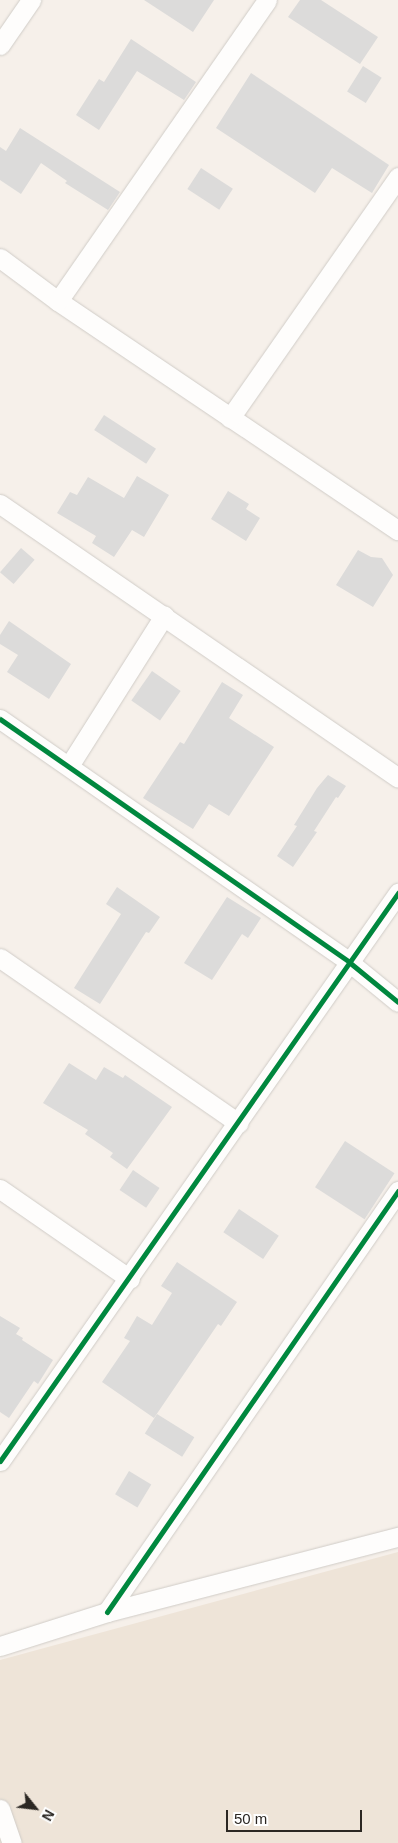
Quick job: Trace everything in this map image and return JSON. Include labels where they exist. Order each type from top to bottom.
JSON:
[{"type":"street","points":[[0,45],[31,0]]},
{"type":"street","points":[[58,301],[267,0]]},
{"type":"street","points":[[230,418],[398,177]]},
{"type":"street","points":[[0,258],[58,301],[398,529]]},
{"type":"street","points":[[0,504],[398,778]]},
{"type":"street","points":[[69,766],[164,616]]},
{"type":"street","points":[[0,719],[350,962],[398,1002]]},
{"type":"street","points":[[4,1449],[130,1278],[398,892]]},
{"type":"street","points":[[0,958],[238,1122]]},
{"type":"street","points":[[0,1189],[130,1278]]},
{"type":"street","points":[[107,1612],[398,1191]]},
{"type":"street","points":[[0,1646],[107,1612],[398,1536]]},
{"type":"street","points":[[0,1809],[12,1843]]},
{"type":"shaded area","points":[[398,1552],[398,1843],[0,1843],[0,1660]]},
{"type":"building","points":[[144,0],[214,0],[193,32]]},
{"type":"building","points":[[300,0],[321,0],[378,37],[360,64],[288,17]]},
{"type":"building","points":[[131,39],[196,82],[184,100],[137,71],[99,130],[76,115],[99,79],[104,82]]},
{"type":"building","points":[[363,66],[382,78],[366,103],[347,91]]},
{"type":"building","points":[[251,73],[389,165],[372,193],[332,168],[315,193],[216,128]]},
{"type":"building","points":[[20,128],[120,192],[108,210],[65,183],[67,181],[41,163],[21,194],[0,180],[0,147],[6,151]]},
{"type":"building","points":[[201,168],[233,189],[219,210],[187,189]]},
{"type":"building","points":[[104,415],[156,449],[146,464],[94,430]]},
{"type":"building","points":[[137,476],[169,495],[144,537],[132,530],[114,557],[92,543],[96,536],[57,513],[70,492],[77,495],[88,477],[124,498]]},
{"type":"building","points":[[228,491],[249,504],[246,509],[260,518],[246,541],[211,519]]},
{"type":"building","points":[[21,548],[35,560],[14,584],[0,572]]},
{"type":"building","points":[[358,550],[371,557],[382,558],[393,575],[373,607],[336,585]]},
{"type":"building","points":[[9,621],[71,664],[49,699],[7,672],[18,655],[0,644],[0,635]]},
{"type":"building","points":[[152,671],[181,691],[160,721],[131,700]]},
{"type":"building","points":[[222,682],[243,695],[229,718],[274,747],[229,816],[209,804],[193,829],[143,798],[180,742],[184,744]]},
{"type":"building","points":[[328,775],[346,786],[338,798],[336,797],[314,831],[317,832],[293,867],[277,856],[297,826],[294,825],[317,788]]},
{"type":"building","points":[[117,887],[160,917],[149,933],[146,932],[100,1004],[74,988],[121,914],[106,904]]},
{"type":"building","points":[[227,897],[261,918],[248,938],[242,934],[212,980],[184,963]]},
{"type":"building","points":[[69,1063],[96,1080],[104,1067],[123,1078],[125,1075],[172,1107],[127,1169],[110,1157],[113,1153],[85,1134],[88,1130],[43,1103]]},
{"type":"building","points":[[345,1141],[394,1173],[365,1219],[315,1187]]},
{"type":"building","points":[[133,1170],[160,1188],[146,1208],[120,1190]]},
{"type":"building","points":[[239,1209],[279,1236],[263,1259],[223,1232]]},
{"type":"building","points":[[177,1262],[237,1302],[221,1326],[218,1324],[154,1418],[102,1382],[130,1341],[124,1338],[137,1316],[152,1325],[172,1293],[161,1286]]},
{"type":"building","points":[[0,1316],[20,1328],[16,1334],[23,1338],[22,1340],[53,1360],[38,1384],[34,1381],[9,1418],[0,1412]]},
{"type":"building","points":[[157,1414],[194,1437],[182,1457],[145,1434]]},
{"type":"building","points":[[129,1471],[151,1484],[137,1508],[115,1494]]},
{"type":"cycle path","points":[[0,719],[349,962],[398,1002]]},
{"type":"cycle path","points":[[0,1461],[398,893]]},
{"type":"cycle path","points":[[107,1612],[398,1191]]}]
